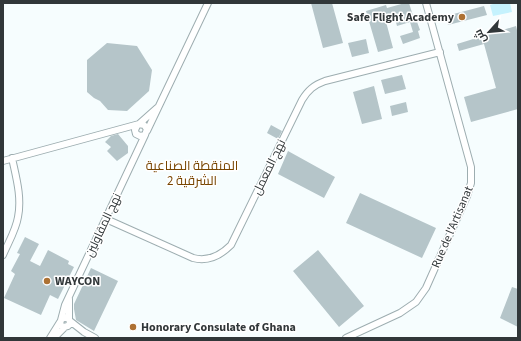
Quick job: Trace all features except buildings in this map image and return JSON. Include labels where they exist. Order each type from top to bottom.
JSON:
[{"type":"street","name":"نهج المقاولين","points":[[50,338],[61,320],[65,305],[208,3]]},
{"type":"street","name":"Rue de l'Artisanat","points":[[346,338],[400,314],[416,302],[426,288],[470,190],[471,167],[426,3]]},
{"type":"street","name":"نهج المعمل","points":[[106,219],[193,258],[204,260],[217,256],[225,251],[231,244],[302,100],[311,88],[325,81],[440,52]]},
{"type":"street","name":"نهج المقاولين","points":[[137,129],[161,104]]},
{"type":"street","points":[[3,160],[124,128],[137,129],[146,127],[146,133],[140,136],[137,129]]},
{"type":"street","points":[[137,129],[138,151]]},
{"type":"street","points":[[3,255],[15,229],[20,204],[12,158]]},
{"type":"street","name":"نهج المقاولين","points":[[69,299],[69,320]]},
{"type":"street","points":[[84,332],[61,326],[61,320],[66,317],[84,332],[95,338]]},
{"type":"street","points":[[54,338],[70,325],[69,320]]},
{"type":"shaded area","points":[[496,3],[510,3],[512,12],[493,16],[490,5]]},
{"type":"place","name":"Safe Flight Academy","points":[[462,17]]},
{"type":"place","name":"WAYCON","points":[[47,281]]},
{"type":"place","name":"Honorary Consulate of Ghana","points":[[133,327]]},
{"type":"district","name":"المنقطة الصناعية الشرقية 2","points":[[192,172]]}]
